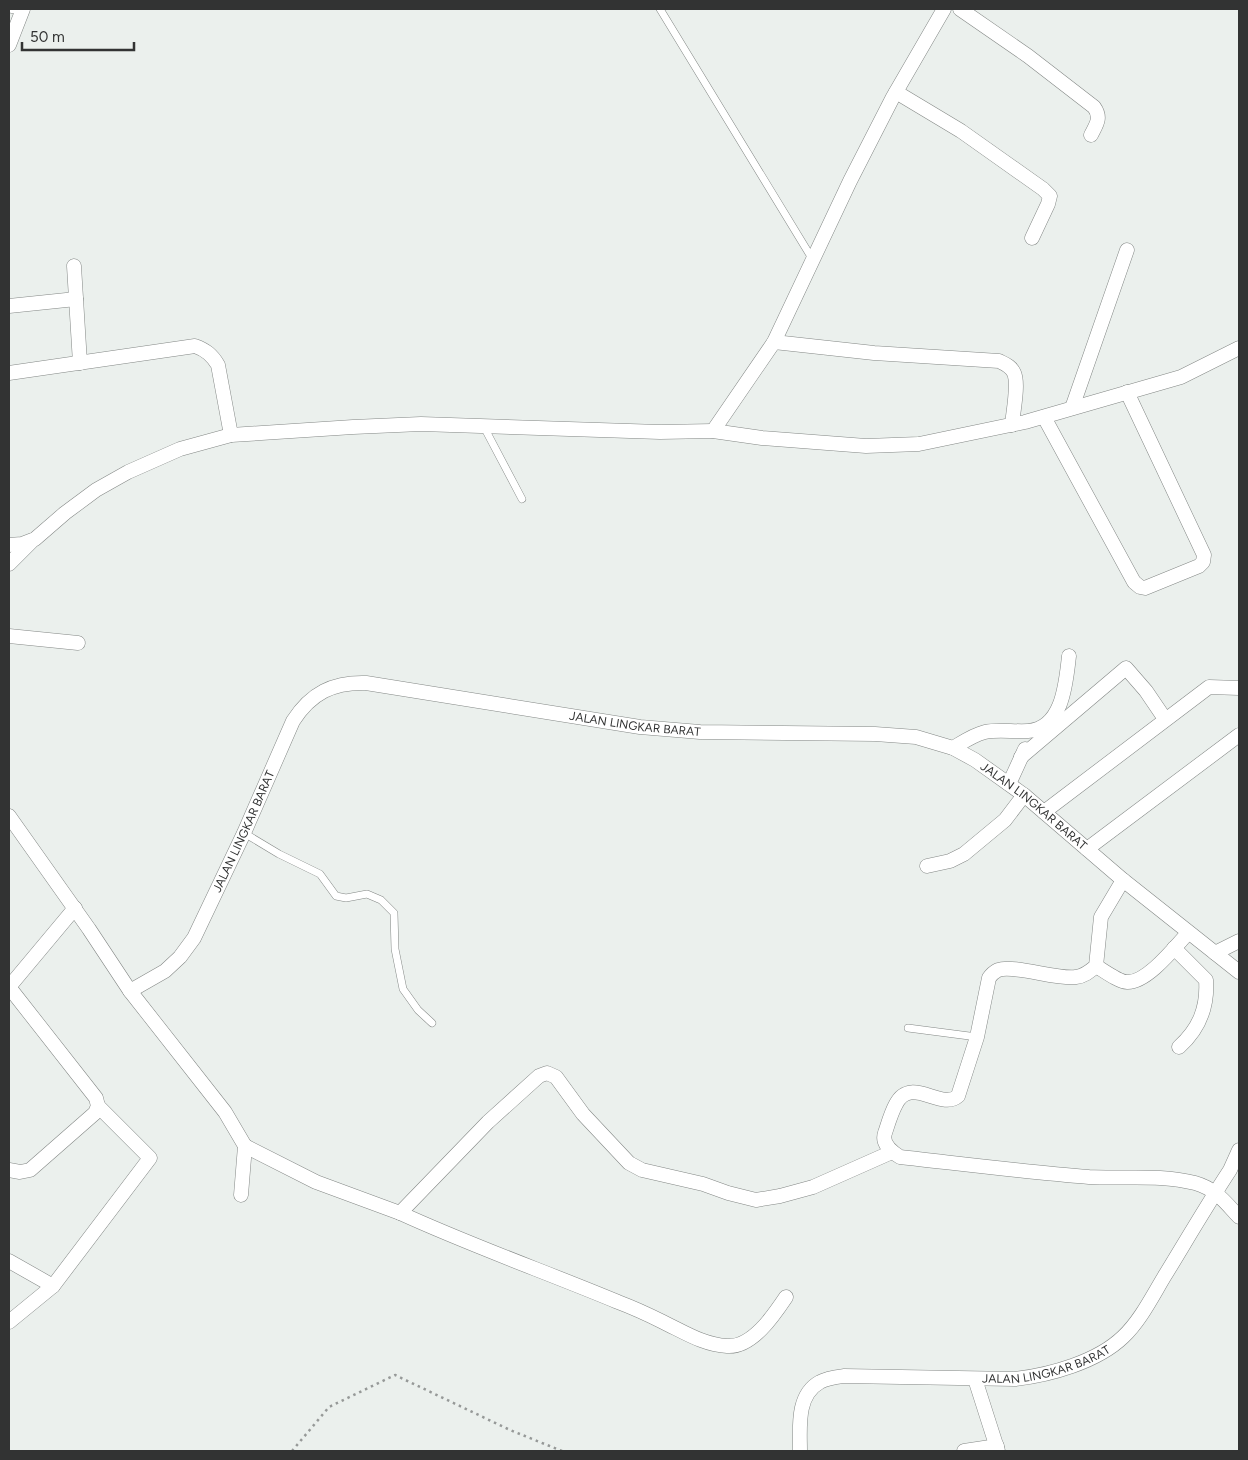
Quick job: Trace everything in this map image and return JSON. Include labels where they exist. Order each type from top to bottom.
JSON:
[{"type":"street","points":[[713,431],[774,342],[814,261],[850,181],[896,92],[944,9]]},
{"type":"street","points":[[960,9],[1028,56],[1094,107],[1098,112],[1099,118],[1091,135]]},
{"type":"street","points":[[9,45],[18,10]]},
{"type":"street","points":[[896,92],[961,131],[1043,189],[1050,196],[1032,238]]},
{"type":"street","points":[[1072,408],[1127,250]]},
{"type":"street","points":[[74,266],[80,363]]},
{"type":"street","points":[[9,306],[76,299]]},
{"type":"street","points":[[774,342],[874,353],[999,361],[1008,365],[1014,372],[1016,379],[1012,425]]},
{"type":"street","points":[[9,373],[195,346],[205,350],[218,365],[231,435]]},
{"type":"street","points":[[9,564],[65,513],[96,490],[128,472],[180,449],[231,435],[353,426],[421,424],[660,432],[713,431],[762,438],[866,446],[919,444],[1012,425],[1182,377],[1239,348]]},
{"type":"street","points":[[1044,416],[1134,582],[1145,588],[1199,566],[1203,562],[1204,555],[1127,392]]},
{"type":"street","points":[[9,545],[22,544],[35,539]]},
{"type":"street","points":[[9,636],[78,643]]},
{"type":"street","points":[[953,748],[973,736],[986,732],[1030,731],[1049,722],[1055,714],[1065,690],[1069,656]]},
{"type":"street","points":[[1021,757],[1126,668],[1146,691],[1165,720]]},
{"type":"street","name":"JALAN LINGKAR BARAT","points":[[130,992],[165,972],[180,957],[194,938],[244,833],[293,721],[302,707],[313,697],[341,685],[352,683],[366,683],[640,727],[700,732],[875,734],[916,737],[953,748],[975,760],[1024,795],[1123,880],[1239,972]]},
{"type":"street","points":[[1044,812],[1209,687],[1239,688]]},
{"type":"street","points":[[1009,784],[1030,731]]},
{"type":"street","points":[[1087,850],[1239,735]]},
{"type":"street","points":[[927,866],[950,861],[964,854],[1005,820],[1024,795]]},
{"type":"street","points":[[9,816],[75,908],[130,992],[225,1112],[245,1146],[316,1182],[400,1213],[453,1237],[620,1302],[696,1339],[728,1346],[742,1342],[755,1335],[786,1297]]},
{"type":"street","points":[[1123,880],[1100,917],[1096,966],[1086,974],[1075,978],[998,970],[989,978],[977,1037],[961,1090],[954,1100],[910,1092],[896,1103],[884,1137],[887,1146],[900,1157],[1049,1174],[1165,1178],[1196,1183],[1216,1192],[1239,1217]]},
{"type":"street","points":[[9,1322],[53,1286],[150,1158],[98,1106],[96,1098],[9,987],[75,908]]},
{"type":"street","points":[[1096,966],[1126,982],[1139,980],[1188,933]]},
{"type":"street","points":[[1214,953],[1239,941]]},
{"type":"street","points":[[1174,948],[1206,980],[1207,994],[1204,1011],[1196,1028],[1179,1047]]},
{"type":"street","points":[[400,1213],[488,1122],[539,1076],[547,1073],[556,1077],[583,1114],[629,1163],[642,1170],[703,1184],[756,1200],[814,1187],[892,1152]]},
{"type":"street","points":[[9,1170],[20,1172],[30,1170],[95,1113],[98,1106]]},
{"type":"street","points":[[241,1195],[245,1146]]},
{"type":"street","name":"JALAN LINGKAR BARAT","points":[[800,1451],[800,1422],[804,1400],[810,1390],[819,1382],[844,1376],[1015,1379],[1039,1376],[1067,1368],[1090,1358],[1119,1341],[1132,1327],[1150,1301],[1230,1170],[1239,1150]]},
{"type":"street","points":[[9,1261],[53,1286]]},
{"type":"street","points":[[964,1451],[998,1448],[975,1378]]},
{"type":"lane","points":[[660,9],[814,261]]},
{"type":"lane","points":[[484,427],[522,499]]},
{"type":"lane","points":[[244,833],[279,854],[320,874],[336,896],[346,898],[367,894],[389,906],[394,913],[395,949],[403,989],[418,1010],[432,1023]]},
{"type":"lane","points":[[908,1028],[977,1037]]},
{"type":"path","points":[[292,1451],[329,1407],[395,1375],[510,1430],[562,1451]]}]
